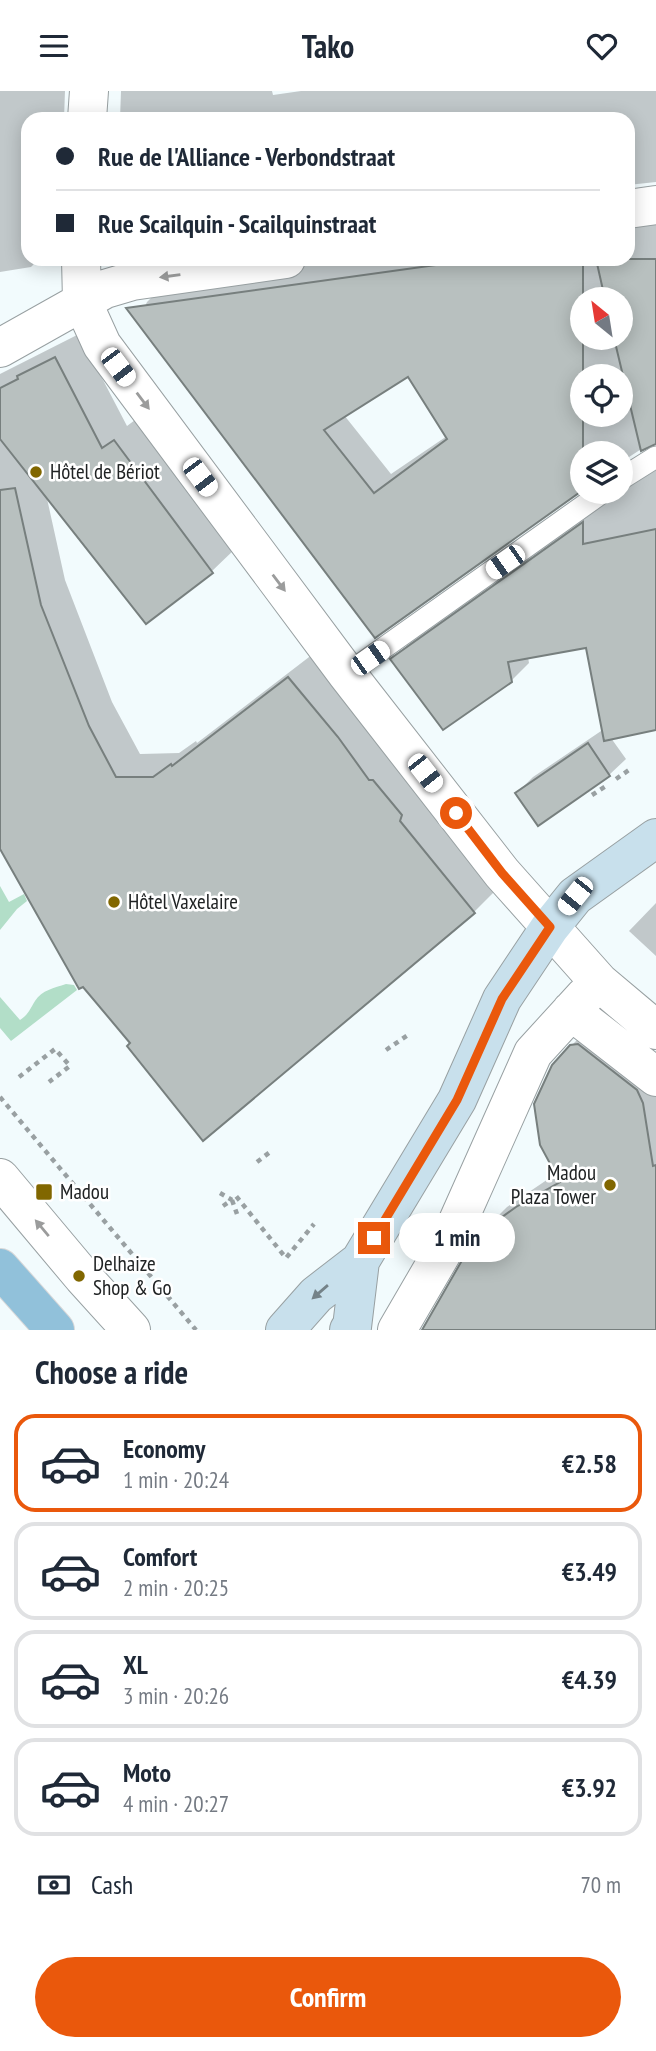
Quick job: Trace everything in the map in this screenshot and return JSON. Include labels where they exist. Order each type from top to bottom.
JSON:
[{"type":"main road","points":[[285,1330],[316,1295],[360,1261],[457,1100],[502,999],[550,927],[575,896],[656,838]]},
{"type":"main road","points":[[349,1330],[352,1327],[360,1261]]},
{"type":"main road","points":[[0,1268],[55,1330]]},
{"type":"street","points":[[88,112],[89,91]]},
{"type":"street","points":[[635,208],[656,205]]},
{"type":"street","points":[[81,266],[82,301],[102,345],[347,674],[502,873],[599,982],[656,1030]]},
{"type":"street","points":[[0,348],[105,289],[132,281],[237,266]]},
{"type":"street","points":[[397,1330],[450,1239],[533,1053],[578,1003],[656,1077]]},
{"type":"street","points":[[0,1178],[131,1330]]},
{"type":"lane","points":[[633,471],[656,457]]},
{"type":"lane","points":[[347,674],[586,504]]},
{"type":"lane","points":[[83,1277],[109,1330]]},
{"type":"path","points":[[615,779],[629,770]]},
{"type":"path","points":[[592,795],[606,786]]},
{"type":"path","points":[[386,1050],[408,1035]]},
{"type":"path","points":[[19,1077],[55,1049],[70,1066],[49,1082]]},
{"type":"path","points":[[0,1097],[196,1330]]},
{"type":"path","points":[[257,1162],[270,1151]]},
{"type":"path","points":[[220,1193],[232,1200],[237,1214]]},
{"type":"path","points":[[223,1206],[236,1196],[286,1258],[314,1224]]},
{"type":"green space","points":[[0,886],[9,902],[24,894],[27,901],[0,930]]},
{"type":"green space","points":[[66,984],[74,985],[77,990],[11,1041],[0,1028],[0,997],[20,1020],[41,994]]},
{"type":"building","points":[[635,259],[656,259],[656,444],[641,451],[633,418],[633,364],[620,364],[617,350],[634,350],[634,287],[602,287],[598,266],[635,266]]},
{"type":"building","points":[[429,266],[583,266],[583,287],[570,287],[570,350],[583,350],[583,364],[570,364],[570,427],[583,427],[583,441],[570,441],[570,499],[375,638],[126,308]],"holes":[[[408,377],[447,439],[374,493],[324,430]]]},
{"type":"building","points":[[55,357],[102,448],[114,440],[213,573],[146,624],[0,439],[0,388],[18,379],[17,376]]},
{"type":"building","points":[[15,488],[41,605],[89,726],[116,777],[153,777],[171,764],[172,766],[288,677],[338,737],[369,780],[373,780],[402,815],[400,821],[475,913],[203,1141],[127,1046],[130,1043],[83,987],[79,989],[0,849],[0,490]]},
{"type":"building","points":[[583,522],[583,544],[656,529],[656,730],[604,741],[586,648],[508,662],[512,682],[443,730],[390,659]]},
{"type":"building","points":[[588,743],[610,776],[538,826],[515,793]]},
{"type":"building","name":"Madou Plaza Tower","points":[[578,1044],[637,1090],[643,1103],[653,1166],[656,1165],[656,1330],[422,1330],[476,1236],[516,1207],[560,1182],[540,1145],[534,1104],[552,1065],[570,1045]]},
{"type":"place","name":"Hôtel de Bériot","points":[[36,472]]},
{"type":"place","name":"Hôtel Vaxelaire","points":[[114,902]]},
{"type":"place","name":"Madou Plaza Tower","points":[[610,1185]]},
{"type":"place","name":"Madou","points":[[44,1192]]},
{"type":"place","name":"Delhaize Shop & Go","points":[[79,1276]]},
{"type":"route","points":[[374,1238],[457,1100],[502,999],[550,927],[502,873],[456,813]]}]
